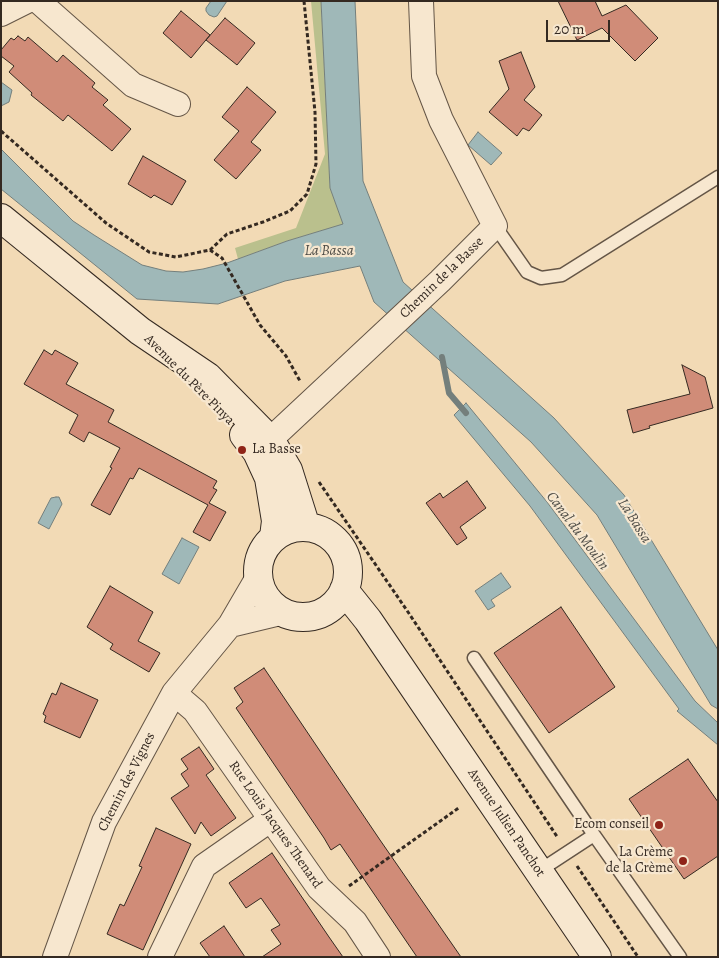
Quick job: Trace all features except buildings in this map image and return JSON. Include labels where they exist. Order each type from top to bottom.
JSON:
[{"type":"main road","name":"Avenue du Père Pinya","points":[[1,218],[140,331],[244,435],[264,446],[288,470],[306,527]]},
{"type":"main road","name":"Avenue du Père Pinya","points":[[264,446],[276,521],[274,537]]},
{"type":"main road","points":[[306,527],[320,530],[332,538],[341,549],[346,562],[347,576],[336,599],[319,614],[307,617],[295,616],[271,604],[262,591],[258,577],[261,555],[274,537],[283,531],[306,527]]},
{"type":"main road","name":"Avenue Julien Panchot","points":[[336,599],[358,632],[415,690],[597,957]]},
{"type":"street","points":[[1,14],[27,1]]},
{"type":"street","points":[[38,1],[133,85],[178,104]]},
{"type":"street","name":"Chemin de la Basse","points":[[264,446],[440,281],[495,226],[441,120],[424,76],[421,1]]},
{"type":"street","name":"Chemin des Vignes","points":[[55,957],[104,822],[174,693],[230,625],[258,577]]},
{"type":"street","points":[[230,625],[284,612]]},
{"type":"street","name":"Rue Louis Jacques Thenard","points":[[174,693],[196,711],[319,888],[354,922],[378,957]]},
{"type":"street","points":[[160,957],[204,866],[270,820]]},
{"type":"lane","points":[[495,226],[526,272],[541,278],[562,275],[718,177]]},
{"type":"lane","points":[[474,658],[680,957]]},
{"type":"lane","points":[[539,871],[594,834]]},
{"type":"path","points":[[1,131],[106,223],[149,252],[176,257],[210,250],[227,234],[290,211],[306,194],[316,164],[315,112],[304,1]]},
{"type":"path","points":[[210,250],[222,258],[260,325],[286,356],[312,400]]},
{"type":"path","points":[[316,478],[408,612],[638,957]]},
{"type":"path","points":[[330,900],[460,807]]},
{"type":"green space","points":[[311,1],[321,1],[330,188],[344,224],[287,241],[238,259],[235,248],[296,228],[325,154]]},
{"type":"water","points":[[211,1],[227,1],[217,16],[214,17],[206,11]]},
{"type":"water","name":"La Bassa","points":[[321,1],[355,1],[363,181],[403,282],[554,418],[624,495],[718,650],[718,709],[711,705],[597,515],[531,442],[374,302],[360,266],[285,281],[218,304],[137,299],[1,189],[1,149],[73,221],[142,265],[166,271],[183,272],[227,263],[287,241],[343,224],[330,188]]},
{"type":"water","points":[[1,82],[12,90],[9,102],[1,106]]},
{"type":"water","points":[[478,132],[502,153],[491,165],[468,145]]},
{"type":"water","points":[[466,403],[547,502],[695,701],[718,723],[718,745],[677,711],[679,709],[530,506],[454,415]]},
{"type":"water","points":[[59,497],[62,504],[49,529],[38,523],[51,498]]},
{"type":"water","points":[[182,538],[199,547],[179,584],[162,574]]},
{"type":"water","points":[[501,573],[511,587],[491,600],[495,606],[488,610],[475,591]]},
{"type":"waterway","name":"Canal du Moulin","points":[[442,357],[449,393],[466,413]]},
{"type":"place","name":"La Basse","points":[[242,450]]},
{"type":"place","name":"Ecom conseil","points":[[659,825]]},
{"type":"place","name":"La Crème de la Crème","points":[[683,861]]}]
